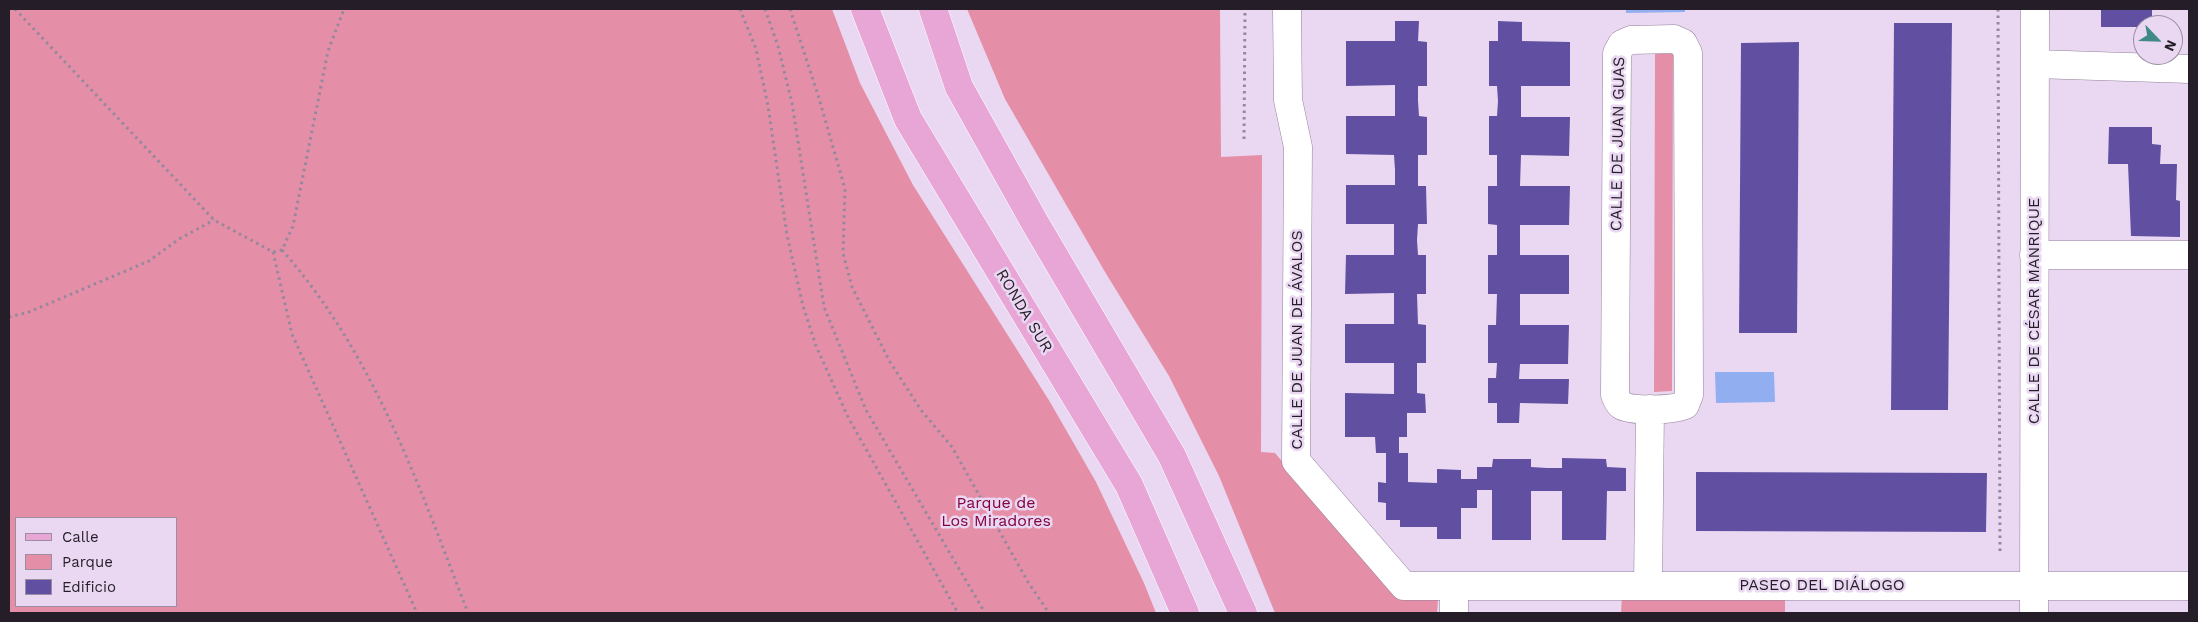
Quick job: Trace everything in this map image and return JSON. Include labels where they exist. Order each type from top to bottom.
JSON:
[{"type":"main road","name":"RONDA SUR","points":[[865,9],[908,119],[1129,486],[1185,613]]},
{"type":"main road","points":[[933,9],[959,87],[1035,223],[1172,456],[1243,613]]},
{"type":"street","name":"CALLE DE JUAN DE ÁVALOS","points":[[1287,9],[1288,100],[1298,147],[1296,461],[1404,586],[1454,586]]},
{"type":"street","name":"CALLE DE CÉSAR MANRIQUE","points":[[2034,9],[2034,613]]},
{"type":"street","name":"CALLE DE JUAN GUAS","points":[[1674,39],[1683,43],[1688,53],[1688,395],[1685,405],[1676,409],[1650,409],[1627,408],[1619,404],[1615,395],[1617,53],[1622,44],[1631,40],[1674,39]]},
{"type":"street","points":[[2034,64],[2189,69]]},
{"type":"street","points":[[2034,255],[2189,255]]},
{"type":"street","points":[[1648,586],[1650,409]]},
{"type":"street","name":"PASEO DEL DIÁLOGO","points":[[1454,586],[2189,586]]},
{"type":"street","points":[[1454,586],[1454,613]]},
{"type":"path","points":[[15,9],[214,220],[273,252],[282,250]]},
{"type":"path","points":[[282,250],[293,226],[328,51],[344,9]]},
{"type":"path","points":[[740,9],[756,49],[768,106],[787,235],[803,306],[816,346],[848,417],[958,613]]},
{"type":"path","points":[[765,9],[778,46],[792,103],[824,307],[866,410],[985,613]]},
{"type":"path","points":[[790,9],[818,95],[845,189],[843,253],[852,287],[890,362],[921,410],[952,447],[1028,582],[1049,613]]},
{"type":"path","points":[[1244,9],[1244,140]]},
{"type":"path","points":[[1998,9],[2000,585]]},
{"type":"path","points":[[9,317],[29,312],[149,261],[179,239],[214,220]]},
{"type":"path","points":[[282,250],[332,312],[383,402],[424,498],[468,613]]},
{"type":"path","points":[[273,252],[292,334],[417,613]]},
{"type":"green space","name":"Parque de Los Miradores","points":[[9,9],[832,9],[860,83],[913,185],[1050,402],[1096,482],[1144,583],[1156,613],[9,613]]},
{"type":"green space","points":[[967,9],[1220,9],[1221,157],[1262,155],[1261,452],[1275,453],[1396,597],[1438,599],[1437,613],[1275,613],[1219,476],[1169,376],[1105,272],[1005,99]]},
{"type":"green space","points":[[1655,53],[1673,53],[1672,391],[1654,392]]},
{"type":"green space","points":[[1622,594],[1785,595],[1785,613],[1621,613]]},
{"type":"water","points":[[1626,9],[1685,9],[1685,12],[1626,13]]},
{"type":"water","points":[[1715,372],[1774,372],[1775,402],[1716,403]]},
{"type":"building","points":[[2101,9],[2152,9],[2152,15],[2133,15],[2133,27],[2101,27]]},
{"type":"building","points":[[1395,21],[1419,21],[1418,41],[1427,42],[1427,86],[1418,86],[1418,101],[1419,116],[1427,117],[1427,155],[1418,155],[1418,186],[1426,186],[1427,224],[1418,224],[1417,240],[1418,255],[1426,255],[1426,294],[1417,294],[1418,324],[1426,325],[1426,363],[1417,363],[1417,393],[1425,394],[1426,413],[1407,413],[1407,437],[1399,437],[1399,453],[1408,453],[1408,482],[1437,483],[1437,469],[1461,470],[1461,479],[1477,479],[1477,467],[1492,467],[1493,459],[1531,459],[1531,467],[1562,468],[1562,458],[1606,459],[1607,467],[1626,468],[1626,491],[1607,491],[1606,540],[1562,540],[1562,491],[1531,491],[1531,540],[1492,540],[1492,490],[1477,490],[1477,508],[1461,508],[1461,539],[1437,539],[1437,527],[1400,527],[1400,520],[1386,520],[1386,503],[1378,502],[1378,482],[1386,483],[1386,453],[1376,453],[1375,437],[1345,437],[1345,393],[1394,394],[1394,363],[1345,363],[1345,324],[1394,324],[1394,293],[1345,294],[1346,255],[1394,255],[1394,224],[1346,224],[1346,185],[1395,185],[1394,155],[1346,154],[1346,116],[1395,116],[1395,85],[1346,86],[1346,41],[1395,41]]},
{"type":"building","points":[[1498,21],[1522,22],[1522,41],[1570,42],[1570,86],[1521,86],[1521,117],[1570,117],[1569,156],[1521,155],[1520,186],[1570,186],[1569,225],[1520,225],[1520,255],[1569,255],[1569,294],[1520,294],[1520,325],[1569,325],[1568,364],[1520,364],[1519,379],[1569,379],[1568,404],[1520,403],[1519,423],[1497,423],[1497,403],[1488,403],[1488,378],[1496,378],[1497,363],[1488,363],[1488,325],[1496,325],[1497,294],[1488,294],[1488,255],[1497,255],[1497,225],[1488,224],[1488,186],[1497,186],[1497,155],[1489,155],[1489,116],[1497,116],[1498,101],[1497,86],[1489,86],[1489,41],[1498,41]]},
{"type":"building","points":[[1894,23],[1952,23],[1948,410],[1891,410]]},
{"type":"building","points":[[1799,42],[1797,333],[1739,333],[1741,43]]},
{"type":"building","points":[[2109,127],[2152,127],[2152,144],[2161,145],[2160,164],[2177,164],[2176,200],[2180,201],[2180,237],[2131,236],[2128,164],[2108,164]]},
{"type":"building","points":[[1696,472],[1987,473],[1986,532],[1696,531]]}]
